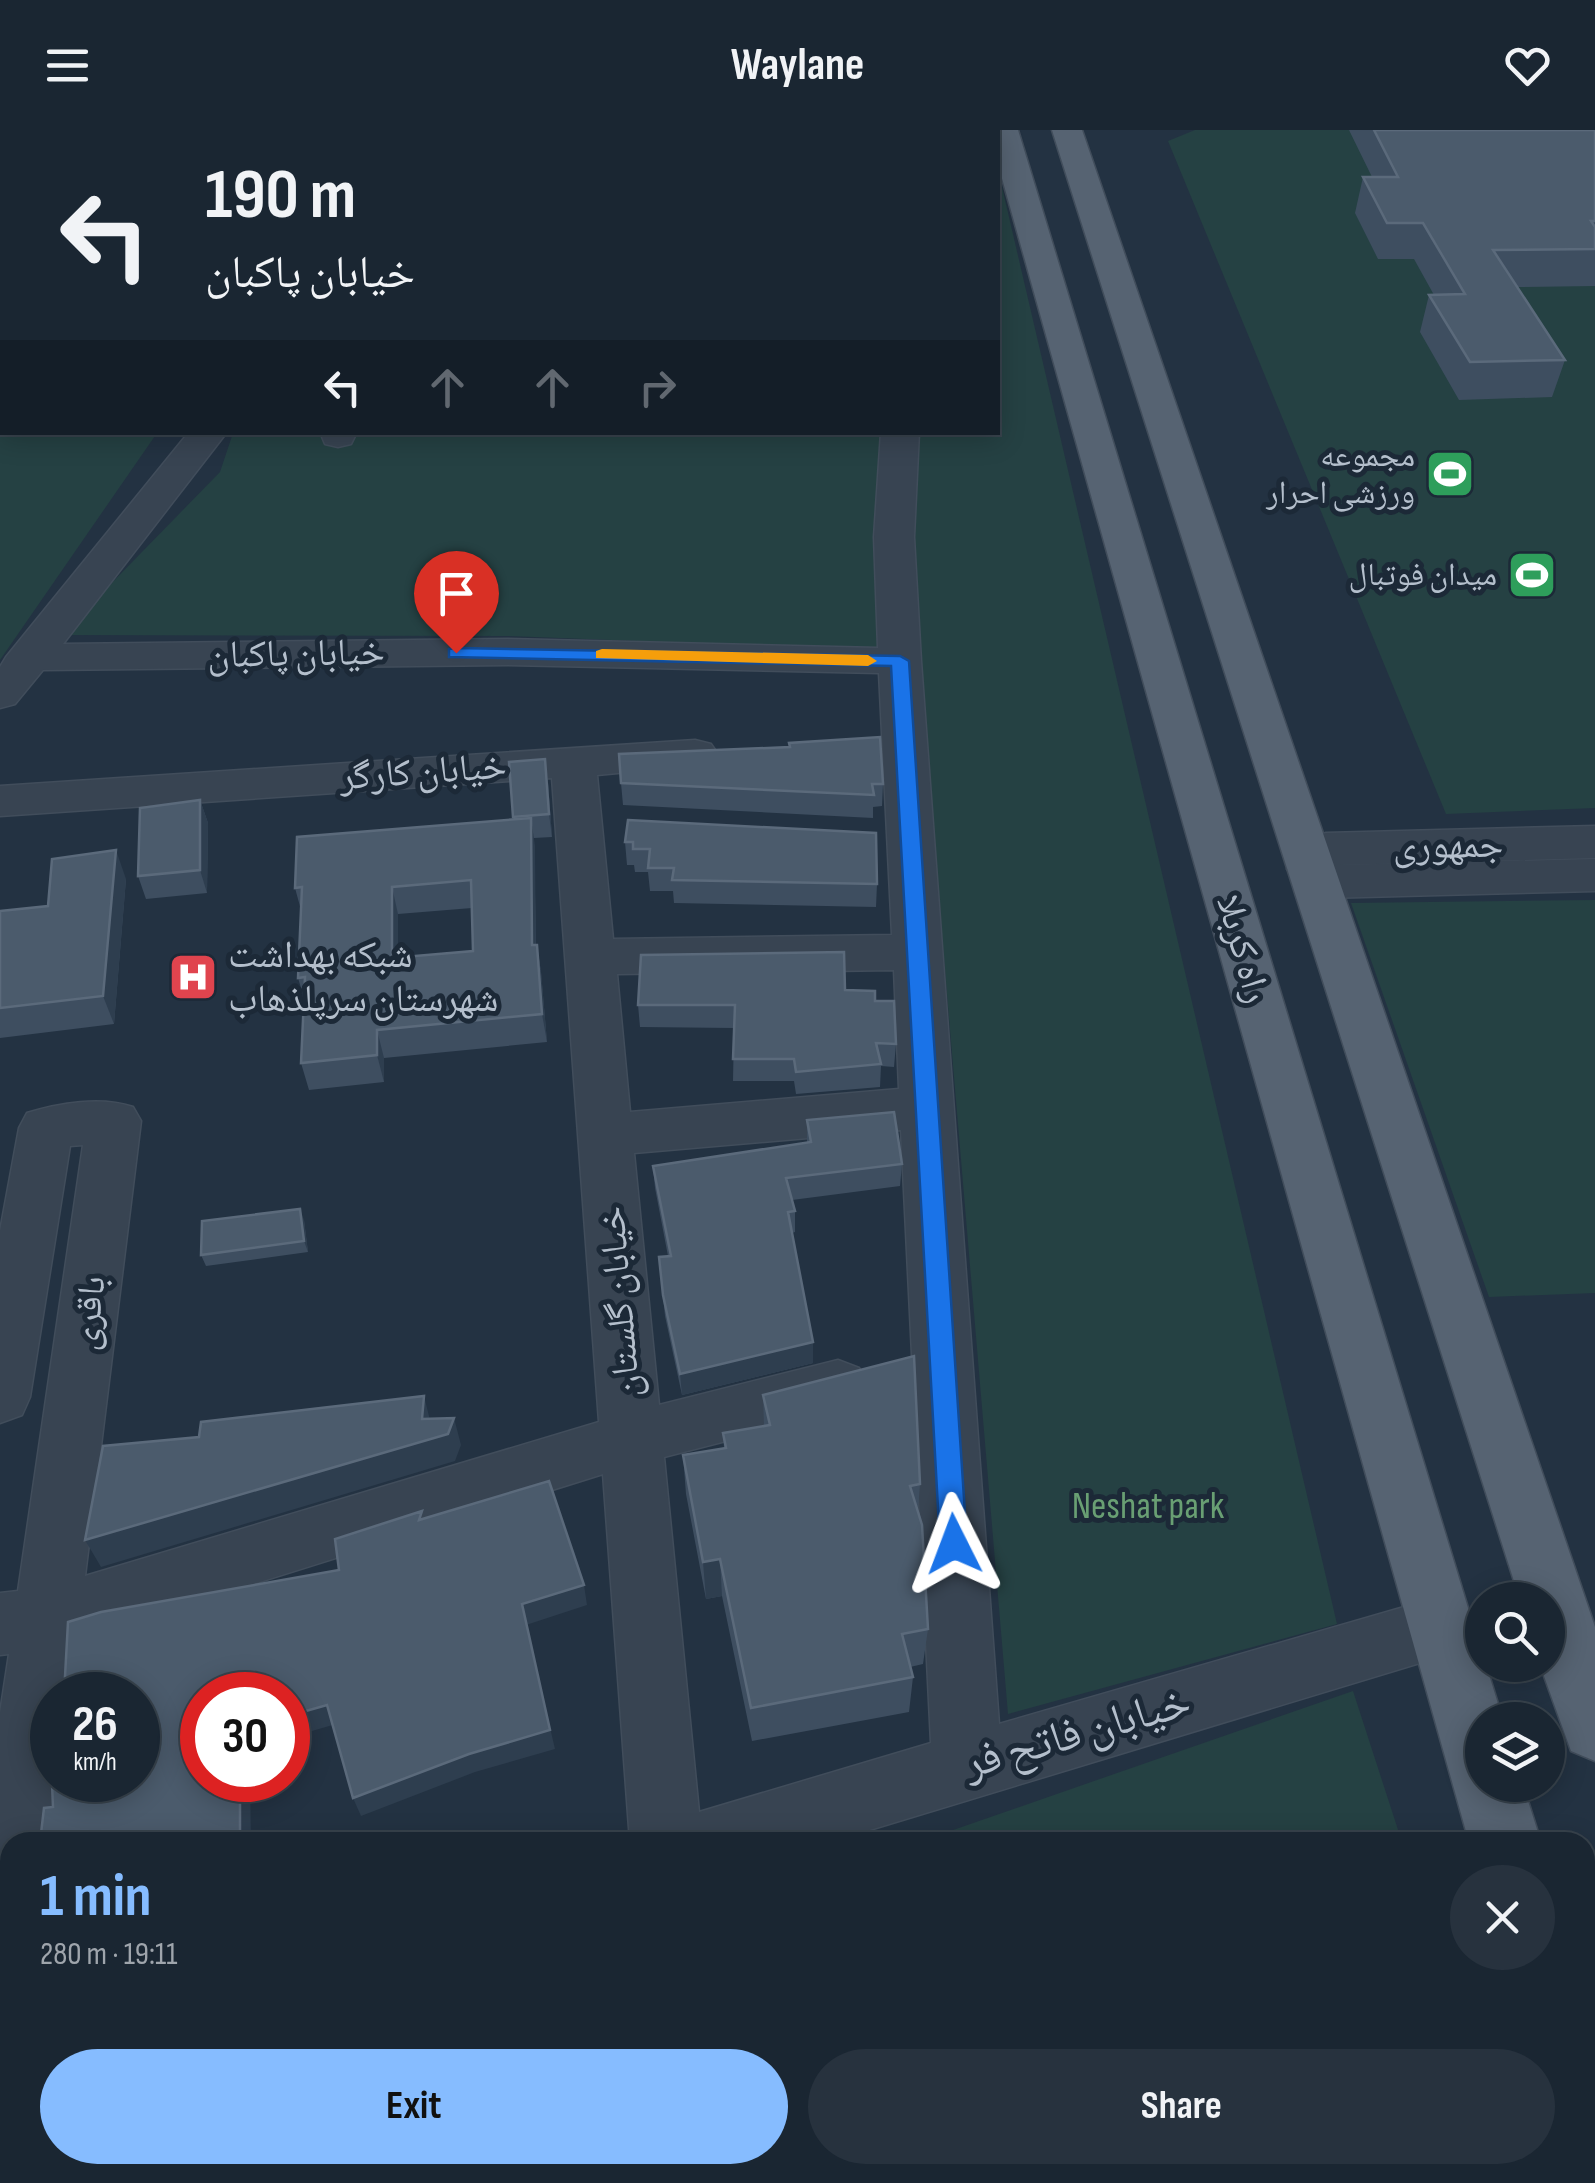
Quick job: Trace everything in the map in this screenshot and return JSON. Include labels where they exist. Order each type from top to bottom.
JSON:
[{"type":"main road","name":"راه کربلا","points":[[1002,130],[1465,1708]]},
{"type":"main road","points":[[1067,130],[1595,1728]]},
{"type":"main road","points":[[1493,1802],[1501,1832]]},
{"type":"street","points":[[13,676],[207,435]]},
{"type":"street","points":[[900,435],[894,538],[900,661],[887,740],[893,838],[920,952],[967,1765]]},
{"type":"street","name":"خیابان پاکبان","points":[[13,676],[508,652],[900,661]]},
{"type":"street","name":"خیابان کارگر","points":[[0,801],[730,751]]},
{"type":"street","name":"خیابان گلستان","points":[[574,762],[599,823],[590,957],[665,1832]]},
{"type":"street","name":"جمهوری","points":[[1311,868],[1326,849],[1595,842]]},
{"type":"street","points":[[1311,868],[1325,882],[1595,876]]},
{"type":"street","points":[[590,957],[920,952]]},
{"type":"street","points":[[606,1136],[929,1108]]},
{"type":"street","name":"باقری","points":[[0,1397],[46,1128],[114,1121],[25,1621],[14,1812]]},
{"type":"street","points":[[25,1621],[632,1439],[942,1359]]},
{"type":"street","name":"خیابان فاتح فر","points":[[746,1832],[1442,1627]]},
{"type":"green space","name":"مجموعه ورزشی احرار","points":[[1195,130],[1595,130],[1595,808],[1446,814],[1168,141]]},
{"type":"green space","name":"Neshat park","points":[[1000,179],[1337,1624],[1008,1714],[918,652],[509,636],[61,635],[220,472],[232,435],[1000,435]]},
{"type":"green space","points":[[0,435],[156,435],[0,660]]},
{"type":"green space","points":[[1595,900],[1595,1293],[1489,1297],[1351,903]]},
{"type":"green space","points":[[1353,1691],[1399,1832],[947,1832]]},
{"type":"building","points":[[1374,130],[1595,130],[1595,221],[1591,221],[1595,227],[1595,249],[1493,250],[1565,360],[1470,362],[1429,295],[1465,294],[1423,223],[1387,223],[1363,177],[1398,177]]},
{"type":"building","points":[[880,737],[883,784],[872,784],[874,795],[621,783],[619,754],[790,747],[789,743]]},
{"type":"building","points":[[545,759],[549,814],[513,817],[509,762]]},
{"type":"building","points":[[200,800],[200,870],[138,876],[140,808]]},
{"type":"building","points":[[531,818],[532,945],[537,945],[542,1014],[377,1030],[377,1055],[301,1063],[305,977],[298,978],[302,887],[295,888],[297,837]],"holes":[[[471,880],[473,951],[392,958],[392,887]]]},
{"type":"building","points":[[628,820],[876,833],[877,884],[672,880],[674,868],[648,868],[650,849],[633,849],[633,842],[625,842]]},
{"type":"building","points":[[116,850],[103,996],[0,1008],[0,911],[48,906],[52,859]]},
{"type":"building","points":[[844,952],[845,990],[875,991],[875,1001],[894,1001],[896,1044],[876,1043],[881,1064],[796,1072],[794,1059],[733,1059],[735,1005],[638,1005],[641,955]]},
{"type":"building","points":[[894,1112],[902,1164],[786,1178],[795,1211],[788,1212],[813,1342],[680,1374],[663,1295],[659,1257],[671,1256],[653,1166],[811,1142],[807,1120]]},
{"type":"building","points":[[300,1209],[304,1241],[201,1255],[202,1221]]},
{"type":"building","points":[[914,1356],[920,1484],[910,1486],[922,1525],[928,1629],[902,1634],[913,1677],[751,1708],[720,1559],[703,1562],[683,1455],[726,1448],[723,1433],[770,1425],[763,1395]]},
{"type":"building","points":[[424,1396],[422,1419],[454,1418],[448,1434],[85,1540],[103,1446],[199,1437],[201,1422]]},
{"type":"building","points":[[549,1481],[584,1585],[522,1604],[550,1730],[469,1754],[353,1798],[327,1705],[310,1710],[310,1672],[180,1672],[180,1802],[240,1802],[240,1832],[41,1832],[44,1808],[53,1807],[53,1802],[160,1802],[160,1672],[65,1672],[68,1622],[101,1612],[339,1570],[335,1539],[422,1511],[419,1520]]},
{"type":"slow traffic","points":[[602,655],[868,661]]},
{"type":"place","name":"مجموعه ورزشی احرار","points":[[1450,474]]},
{"type":"place","name":"میدان فوتبال","points":[[1532,575]]},
{"type":"place","name":"شبکه بهداشت شهرستان سرپلذهاب","points":[[193,977]]},
{"type":"route","points":[[456,653],[900,661],[954,1544]]}]
